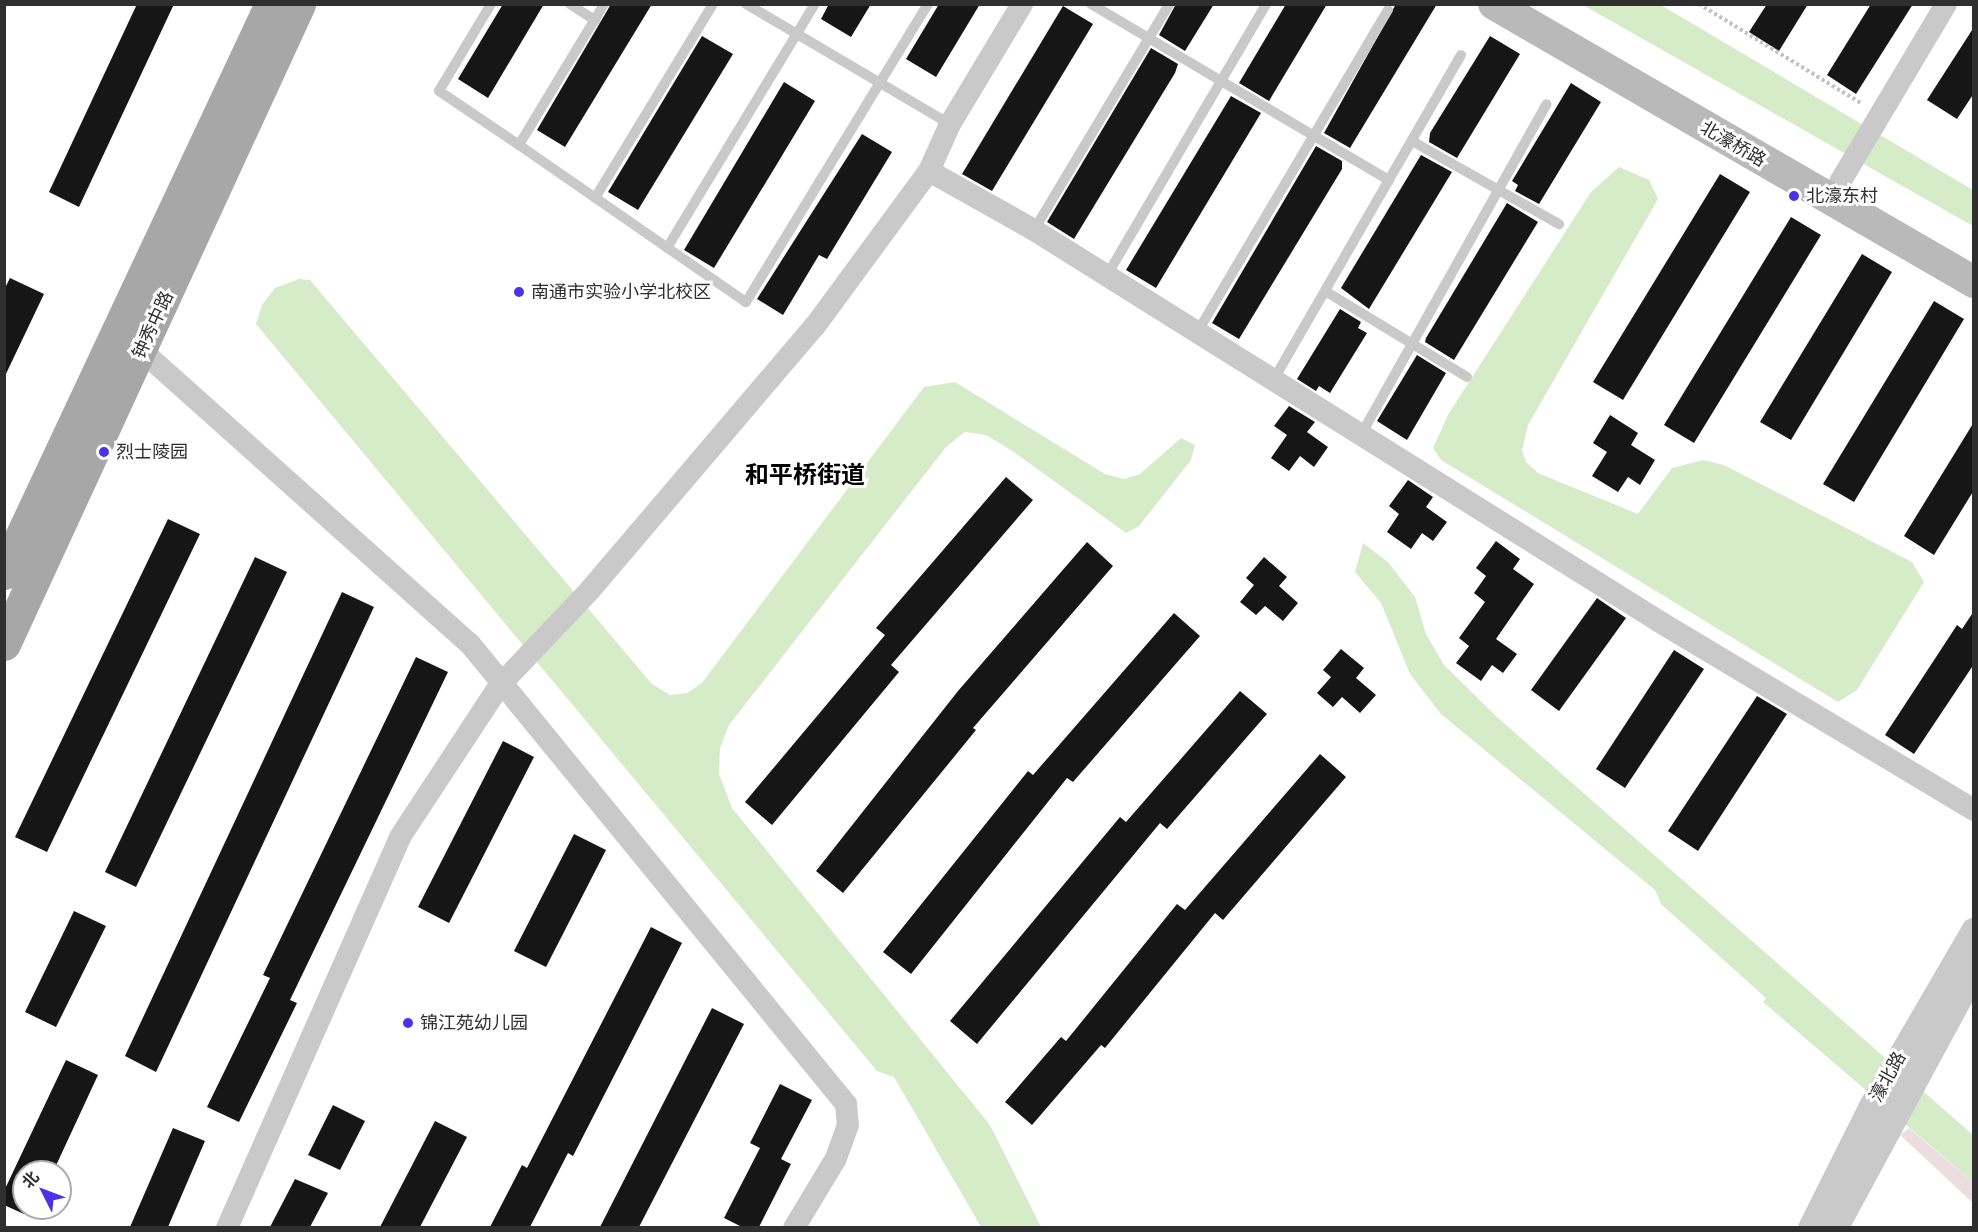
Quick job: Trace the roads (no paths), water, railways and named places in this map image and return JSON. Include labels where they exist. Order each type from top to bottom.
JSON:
[{"type":"main road","name":"钟秀中路","points":[[4,573],[271,4]]},
{"type":"main road","name":"钟秀中路","points":[[4,644],[299,4]]},
{"type":"main road","name":"北濠桥路","points":[[1494,4],[1974,282]]},
{"type":"main road","name":"北濠桥路","points":[[1536,4],[1845,173],[1974,257]]},
{"type":"street","points":[[227,1227],[400,837],[500,685],[526,663],[815,326],[929,171],[950,124],[1022,4]]},
{"type":"street","points":[[1845,173],[1946,4]]},
{"type":"street","points":[[929,171],[1034,230],[1106,277],[1974,810]]},
{"type":"street","points":[[141,350],[470,644],[500,685],[846,1104],[848,1125],[835,1160],[794,1227]]},
{"type":"street","name":"濠北路","points":[[1810,1227],[1881,1112],[1974,931]]},
{"type":"street","name":"濠北路","points":[[1906,1066],[1974,969]]},
{"type":"street","name":"濠北路","points":[[1834,1227],[1881,1112]]},
{"type":"lane","points":[[491,4],[439,91],[746,302],[928,4]]},
{"type":"lane","points":[[570,4],[595,20]]},
{"type":"lane","points":[[519,146],[604,4]]},
{"type":"lane","points":[[595,198],[713,4]]},
{"type":"lane","points":[[746,4],[880,86],[950,124]]},
{"type":"lane","points":[[667,248],[815,4]]},
{"type":"lane","points":[[1092,4],[1389,180]]},
{"type":"lane","points":[[1034,230],[1169,4]]},
{"type":"lane","points":[[1106,277],[1266,4]]},
{"type":"lane","points":[[1197,331],[1388,10]]},
{"type":"lane","points":[[1274,379],[1461,55]]},
{"type":"lane","points":[[1362,433],[1548,104]]},
{"type":"lane","points":[[1412,141],[1559,224]]},
{"type":"lane","points":[[1325,291],[1467,377]]},
{"type":"place","name":"北濠东村","points":[[1794,196]]},
{"type":"place","name":"南通市实验小学北校区","points":[[519,292]]},
{"type":"place","name":"烈士陵园","points":[[104,452]]},
{"type":"place","name":"锦江苑幼儿园","points":[[408,1023]]},
{"type":"district","name":"和平桥街道","points":[[805,475]]}]
